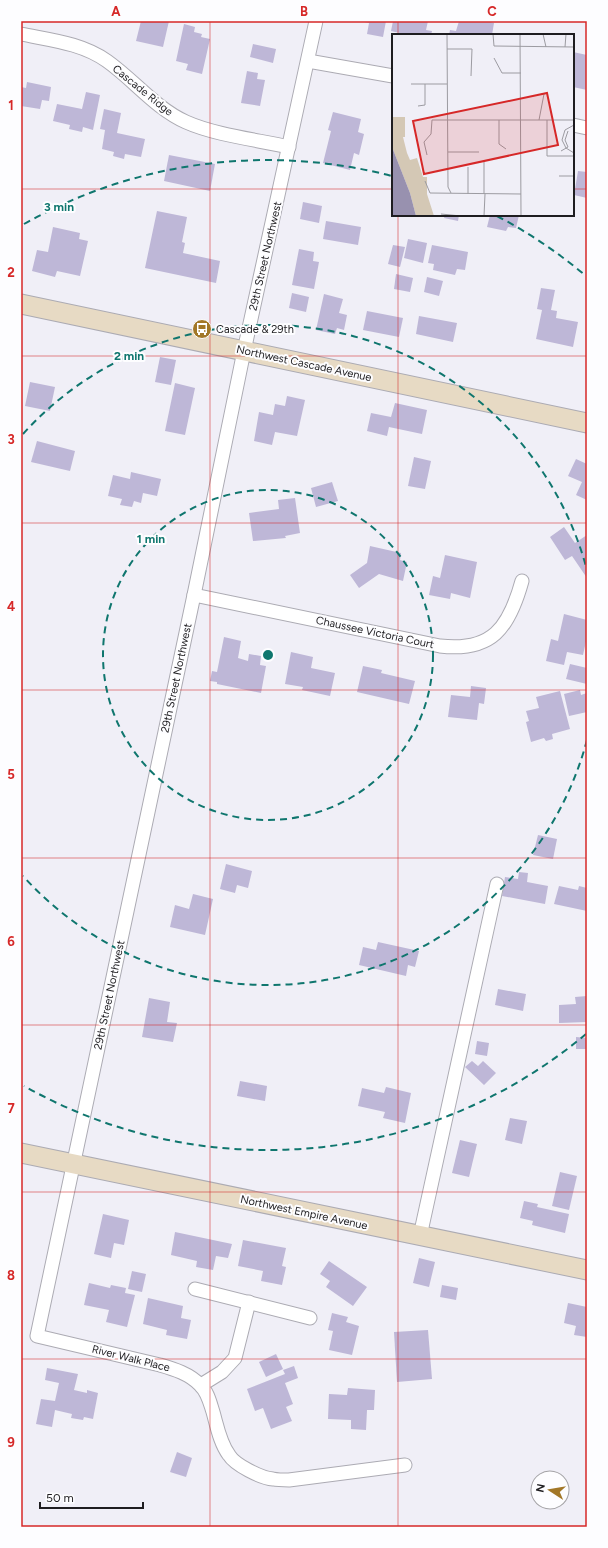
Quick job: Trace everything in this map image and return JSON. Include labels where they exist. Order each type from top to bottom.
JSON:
[{"type":"street","name":"29th Street Northwest","points":[[37,1336],[194,595],[244,351],[316,21]]},
{"type":"street","name":"Cascade Ridge","points":[[21,34],[72,44],[92,52],[115,67],[160,106],[186,122],[205,130],[289,147]]},
{"type":"street","points":[[308,61],[392,76]]},
{"type":"street","points":[[574,125],[587,128]]},
{"type":"street","name":"Northwest Cascade Avenue","points":[[21,304],[587,423]]},
{"type":"street","name":"Chaussee Victoria Court","points":[[194,595],[440,646],[457,648],[475,645],[494,636],[506,622],[516,602],[522,581]]},
{"type":"street","points":[[420,1236],[497,884]]},
{"type":"street","name":"Northwest Empire Avenue","points":[[21,1153],[587,1270]]},
{"type":"street","points":[[194,1289],[310,1318]]},
{"type":"street","points":[[201,1385],[222,1372],[235,1358],[249,1302]]},
{"type":"street","name":"River Walk Place","points":[[37,1336],[175,1369],[190,1376],[201,1385],[206,1393],[229,1456],[256,1474],[272,1479],[288,1480],[405,1465]]},
{"type":"building","points":[[141,21],[169,21],[163,47],[136,41]]},
{"type":"building","points":[[360,21],[386,21],[383,37],[367,34],[369,23]]},
{"type":"building","points":[[393,21],[428,21],[426,30],[432,31],[431,34],[404,34],[391,31]]},
{"type":"building","points":[[459,21],[486,21],[494,23],[492,34],[449,34],[450,30],[456,31]]},
{"type":"building","points":[[184,24],[195,27],[194,32],[202,34],[201,37],[210,39],[202,74],[186,70],[188,64],[176,61]]},
{"type":"building","points":[[253,44],[276,49],[273,63],[250,57]]},
{"type":"building","points":[[574,52],[587,55],[587,90],[574,87]]},
{"type":"building","points":[[247,71],[258,73],[257,79],[265,80],[260,106],[241,103]]},
{"type":"building","points":[[27,82],[51,87],[49,101],[42,100],[40,109],[21,106],[21,87],[26,88]]},
{"type":"building","points":[[86,92],[100,95],[93,130],[83,127],[82,132],[69,129],[70,125],[53,121],[57,104],[82,109]]},
{"type":"building","points":[[104,109],[121,113],[117,133],[145,139],[141,157],[125,154],[124,159],[113,156],[114,152],[102,149],[105,130],[100,129]]},
{"type":"building","points":[[333,112],[361,119],[358,132],[364,134],[359,155],[354,153],[350,170],[323,163],[331,131],[328,130]]},
{"type":"building","points":[[169,155],[215,164],[210,191],[164,181]]},
{"type":"building","points":[[578,171],[587,172],[587,198],[574,195]]},
{"type":"building","points":[[303,202],[322,206],[319,223],[300,219]]},
{"type":"building","points":[[157,211],[187,217],[182,242],[185,243],[183,253],[220,261],[216,283],[145,268]]},
{"type":"building","points":[[445,216],[459,216],[458,221],[444,218]]},
{"type":"building","points":[[490,216],[519,216],[516,228],[508,227],[506,231],[487,227]]},
{"type":"building","points":[[326,221],[361,227],[358,245],[323,239]]},
{"type":"building","points":[[53,227],[80,233],[79,239],[88,241],[80,276],[57,271],[55,277],[32,271],[37,250],[48,252]]},
{"type":"building","points":[[408,239],[427,243],[423,263],[404,258]]},
{"type":"building","points":[[393,245],[405,247],[400,267],[388,264]]},
{"type":"building","points":[[432,245],[468,252],[465,270],[457,269],[455,275],[433,270],[434,264],[428,263]]},
{"type":"building","points":[[299,249],[314,252],[313,261],[319,262],[314,289],[292,285]]},
{"type":"building","points":[[396,274],[413,278],[410,292],[394,289]]},
{"type":"building","points":[[427,277],[443,281],[439,296],[424,292]]},
{"type":"building","points":[[541,288],[555,290],[551,310],[557,311],[556,318],[578,322],[573,347],[536,339],[542,310],[537,309]]},
{"type":"building","points":[[292,293],[309,297],[306,312],[289,308]]},
{"type":"building","points":[[324,294],[343,299],[339,313],[347,315],[344,330],[337,328],[335,334],[316,330]]},
{"type":"building","points":[[367,311],[403,318],[399,337],[363,330]]},
{"type":"building","points":[[419,316],[457,323],[453,342],[416,334]]},
{"type":"building","points":[[160,357],[176,360],[171,385],[155,382]]},
{"type":"building","points":[[30,382],[55,387],[50,411],[25,406]]},
{"type":"building","points":[[175,383],[195,388],[185,435],[165,431]]},
{"type":"building","points":[[287,396],[305,400],[297,436],[275,432],[272,445],[254,441],[259,412],[273,415],[275,404],[285,406]]},
{"type":"building","points":[[395,403],[427,410],[422,434],[389,427],[387,436],[367,431],[371,413],[391,417]]},
{"type":"building","points":[[37,441],[75,451],[70,471],[31,462]]},
{"type":"building","points":[[414,457],[431,461],[425,489],[408,486]]},
{"type":"building","points":[[576,459],[587,464],[587,500],[576,495],[582,482],[568,476]]},
{"type":"building","points":[[131,472],[161,479],[157,496],[143,493],[141,503],[134,501],[132,507],[120,505],[122,499],[108,496],[113,475],[130,479]]},
{"type":"building","points":[[332,482],[338,501],[316,507],[311,488]]},
{"type":"building","points":[[295,498],[300,533],[285,536],[286,538],[253,541],[249,513],[279,509],[278,500]]},
{"type":"building","points":[[564,527],[575,543],[587,535],[587,578],[572,556],[565,560],[550,537]]},
{"type":"building","points":[[370,546],[401,553],[400,560],[407,562],[403,581],[379,574],[359,588],[350,575],[367,563]]},
{"type":"building","points":[[445,555],[477,562],[470,598],[451,593],[450,599],[429,595],[433,576],[440,578]]},
{"type":"building","points":[[564,614],[587,620],[587,637],[583,655],[567,652],[564,665],[546,661],[551,639],[558,641]]},
{"type":"building","points":[[224,637],[241,641],[238,658],[248,661],[249,654],[261,656],[260,665],[266,666],[261,693],[217,684],[217,682],[210,681],[212,671],[217,672]]},
{"type":"building","points":[[291,652],[313,657],[311,668],[335,673],[330,696],[302,690],[303,687],[285,684]]},
{"type":"building","points":[[570,664],[587,668],[587,684],[566,679]]},
{"type":"building","points":[[363,666],[382,670],[381,673],[415,681],[409,704],[357,692]]},
{"type":"building","points":[[471,686],[486,688],[484,704],[479,703],[477,720],[448,717],[451,695],[470,697]]},
{"type":"building","points":[[580,690],[581,695],[587,693],[587,712],[569,716],[564,694]]},
{"type":"building","points":[[560,691],[570,729],[552,734],[553,739],[546,741],[544,738],[531,742],[526,722],[529,721],[526,711],[539,708],[536,697]]},
{"type":"building","points":[[538,835],[557,839],[553,859],[533,855]]},
{"type":"building","points":[[226,864],[252,871],[248,888],[237,885],[235,893],[220,889]]},
{"type":"building","points":[[519,872],[528,873],[527,882],[548,886],[545,904],[502,896],[505,877],[518,879]]},
{"type":"building","points":[[559,886],[578,890],[579,886],[587,888],[587,911],[554,904]]},
{"type":"building","points":[[193,894],[213,899],[205,935],[170,927],[175,905],[189,909]]},
{"type":"building","points":[[378,942],[419,951],[415,967],[408,965],[406,976],[359,965],[363,947],[376,950]]},
{"type":"building","points":[[498,989],[526,994],[523,1011],[495,1005]]},
{"type":"building","points":[[587,996],[587,1022],[559,1023],[559,1005],[576,1004],[575,997]]},
{"type":"building","points":[[149,998],[170,1002],[167,1022],[177,1023],[173,1042],[142,1037]]},
{"type":"building","points":[[576,1037],[587,1038],[587,1049],[576,1049]]},
{"type":"building","points":[[477,1041],[489,1043],[487,1056],[475,1054]]},
{"type":"building","points":[[472,1061],[478,1066],[483,1061],[496,1073],[484,1085],[465,1067]]},
{"type":"building","points":[[240,1081],[267,1086],[265,1101],[237,1096]]},
{"type":"building","points":[[386,1087],[411,1093],[405,1123],[383,1118],[385,1112],[358,1106],[362,1088],[384,1093]]},
{"type":"building","points":[[510,1118],[527,1121],[522,1144],[505,1140]]},
{"type":"building","points":[[460,1140],[477,1144],[469,1177],[452,1173]]},
{"type":"building","points":[[560,1172],[577,1176],[569,1210],[552,1206]]},
{"type":"building","points":[[524,1201],[538,1204],[537,1207],[569,1214],[565,1233],[532,1225],[533,1221],[520,1218]]},
{"type":"building","points":[[103,1214],[129,1220],[124,1245],[114,1243],[111,1258],[94,1254]]},
{"type":"building","points":[[175,1232],[232,1244],[228,1258],[216,1256],[213,1270],[196,1267],[197,1261],[171,1255]]},
{"type":"building","points":[[243,1240],[286,1248],[282,1266],[286,1267],[282,1285],[261,1281],[263,1271],[238,1266]]},
{"type":"building","points":[[419,1258],[435,1262],[429,1287],[413,1283]]},
{"type":"building","points":[[329,1261],[367,1287],[353,1306],[326,1287],[330,1281],[320,1274]]},
{"type":"building","points":[[132,1271],[146,1274],[142,1292],[128,1289]]},
{"type":"building","points":[[89,1283],[110,1288],[111,1285],[126,1288],[125,1293],[135,1295],[127,1327],[106,1322],[109,1310],[84,1305]]},
{"type":"building","points":[[442,1285],[458,1288],[456,1300],[440,1297]]},
{"type":"building","points":[[148,1298],[183,1306],[181,1318],[191,1320],[187,1339],[166,1335],[167,1330],[143,1324]]},
{"type":"building","points":[[568,1303],[587,1307],[587,1337],[574,1335],[576,1326],[564,1323]]},
{"type":"building","points":[[332,1313],[348,1317],[346,1322],[359,1326],[352,1355],[329,1350],[333,1331],[328,1330]]},
{"type":"building","points":[[428,1330],[432,1379],[397,1382],[394,1332]]},
{"type":"building","points":[[276,1354],[283,1369],[266,1377],[259,1362]]},
{"type":"building","points":[[294,1366],[298,1378],[285,1383],[293,1404],[286,1407],[292,1421],[271,1429],[263,1408],[255,1411],[247,1389],[285,1374],[283,1370]]},
{"type":"building","points":[[47,1368],[78,1374],[74,1390],[87,1393],[87,1390],[98,1393],[93,1419],[84,1417],[83,1420],[71,1418],[72,1414],[55,1410],[52,1427],[36,1424],[41,1399],[55,1401],[59,1383],[45,1380]]},
{"type":"building","points":[[348,1388],[375,1390],[374,1410],[367,1410],[366,1430],[351,1429],[351,1420],[328,1419],[329,1394],[347,1395]]},
{"type":"building","points":[[177,1452],[192,1458],[186,1477],[170,1472]]},
{"type":"place","name":"Cascade & 29th","points":[[202,329]]}]
